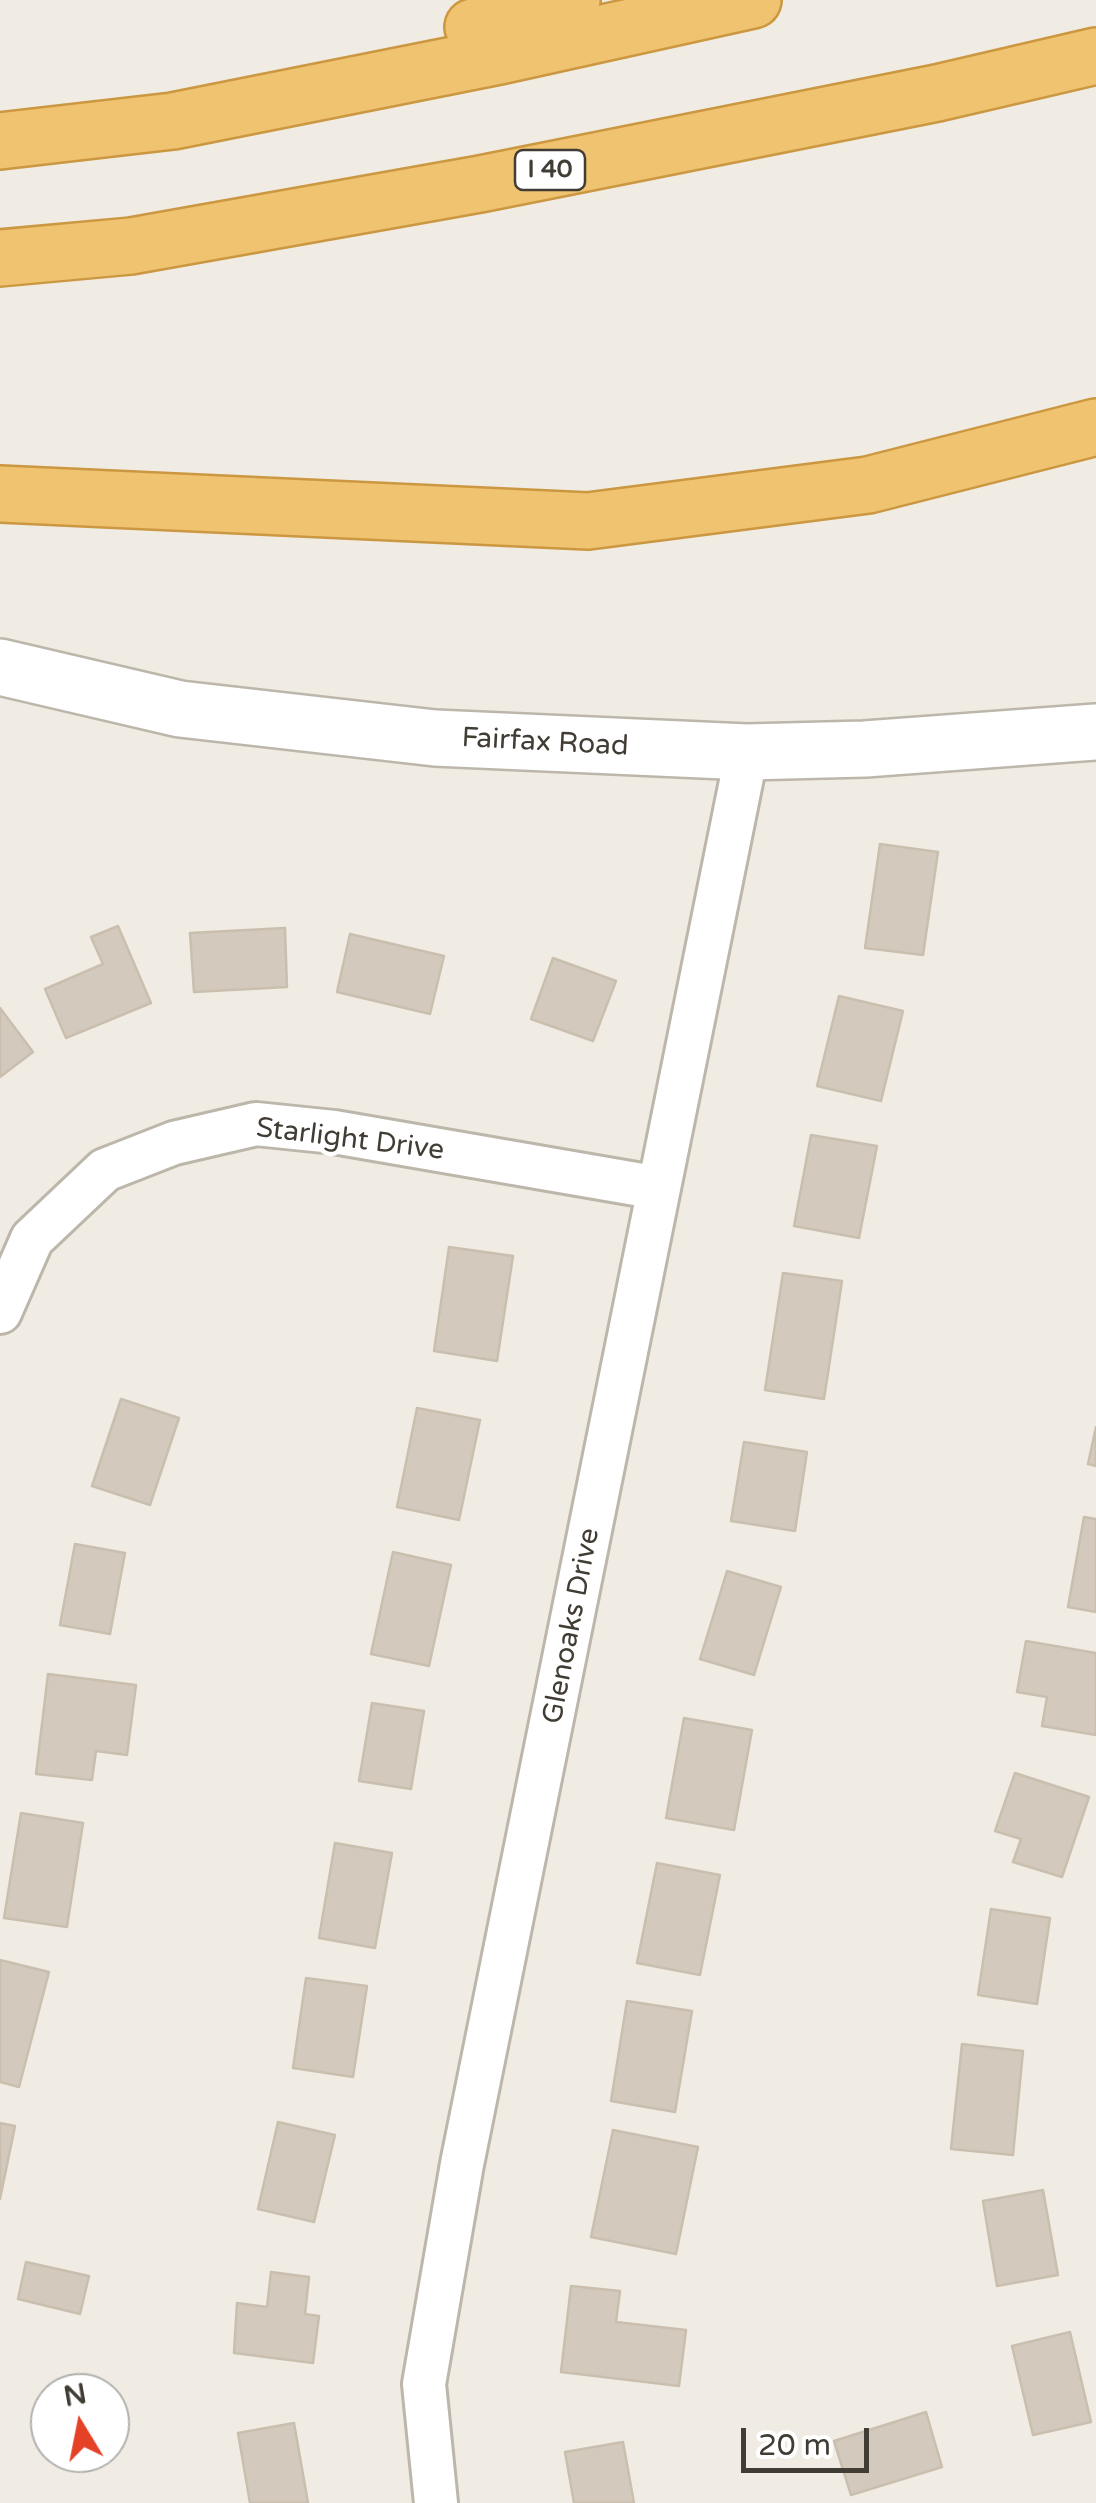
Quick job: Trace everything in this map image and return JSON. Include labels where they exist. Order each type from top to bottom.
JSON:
[{"type":"highway","points":[[173,121],[508,16],[572,0]]},
{"type":"highway","points":[[0,141],[173,121],[754,0]]},
{"type":"highway","name":"I 40","points":[[0,258],[131,246],[480,184],[938,94],[1096,56]]},
{"type":"highway","points":[[0,494],[588,521],[868,485],[1096,427]]},
{"type":"street","name":"Fairfax Road","points":[[0,667],[180,709],[435,738],[747,752],[865,749],[1096,732]]},
{"type":"street","name":"Glenoaks Drive","points":[[436,2503],[424,2384],[462,2164],[747,752]]},
{"type":"street","name":"Starlight Drive","points":[[0,1312],[32,1239],[105,1170],[174,1143],[256,1124],[334,1132],[659,1188]]},
{"type":"building","points":[[880,844],[938,852],[923,955],[865,948]]},
{"type":"building","points":[[118,926],[151,1003],[66,1038],[45,989],[103,964],[91,937]]},
{"type":"building","points":[[285,928],[287,987],[194,992],[190,933]]},
{"type":"building","points":[[350,934],[444,956],[430,1014],[337,992]]},
{"type":"building","points":[[553,958],[616,981],[593,1041],[531,1019]]},
{"type":"building","points":[[839,996],[903,1011],[881,1101],[817,1086]]},
{"type":"building","points":[[0,1008],[33,1052],[0,1077]]},
{"type":"building","points":[[811,1135],[877,1146],[859,1238],[794,1226]]},
{"type":"building","points":[[449,1247],[513,1256],[497,1361],[434,1351]]},
{"type":"building","points":[[783,1273],[842,1281],[824,1399],[765,1390]]},
{"type":"building","points":[[121,1399],[179,1418],[150,1505],[92,1486]]},
{"type":"building","points":[[417,1408],[480,1420],[459,1520],[397,1507]]},
{"type":"building","points":[[1096,1427],[1096,1466],[1088,1464]]},
{"type":"building","points":[[744,1442],[807,1452],[795,1531],[731,1521]]},
{"type":"building","points":[[1084,1517],[1096,1519],[1096,1612],[1068,1607]]},
{"type":"building","points":[[75,1544],[125,1553],[110,1634],[60,1625]]},
{"type":"building","points":[[393,1552],[451,1565],[429,1666],[371,1654]]},
{"type":"building","points":[[727,1571],[781,1587],[754,1675],[700,1659]]},
{"type":"building","points":[[1026,1641],[1096,1653],[1096,1735],[1042,1726],[1047,1697],[1017,1692]]},
{"type":"building","points":[[48,1674],[136,1685],[127,1755],[96,1751],[92,1780],[36,1774]]},
{"type":"building","points":[[372,1703],[424,1711],[411,1789],[359,1781]]},
{"type":"building","points":[[684,1718],[752,1730],[734,1830],[666,1818]]},
{"type":"building","points":[[1015,1773],[1089,1797],[1062,1877],[1013,1862],[1021,1839],[995,1831]]},
{"type":"building","points":[[21,1813],[83,1823],[67,1927],[4,1918]]},
{"type":"building","points":[[335,1843],[392,1853],[375,1948],[319,1938]]},
{"type":"building","points":[[657,1863],[720,1875],[700,1975],[637,1963]]},
{"type":"building","points":[[991,1909],[1050,1918],[1037,2004],[978,1995]]},
{"type":"building","points":[[0,1960],[49,1972],[19,2087],[0,2082]]},
{"type":"building","points":[[306,1978],[367,1986],[353,2077],[293,2068]]},
{"type":"building","points":[[627,2001],[692,2011],[675,2112],[611,2101]]},
{"type":"building","points":[[962,2044],[1023,2051],[1013,2155],[951,2149]]},
{"type":"building","points":[[278,2122],[335,2135],[314,2222],[258,2209]]},
{"type":"building","points":[[0,2123],[15,2126],[0,2199]]},
{"type":"building","points":[[613,2130],[698,2147],[676,2254],[591,2237]]},
{"type":"building","points":[[1043,2190],[1058,2275],[997,2286],[983,2201]]},
{"type":"building","points":[[26,2262],[89,2276],[80,2314],[18,2299]]},
{"type":"building","points":[[271,2272],[309,2277],[305,2314],[319,2316],[313,2363],[234,2353],[237,2303],[267,2307]]},
{"type":"building","points":[[571,2286],[620,2291],[616,2322],[686,2330],[679,2386],[561,2372]]},
{"type":"building","points":[[1070,2332],[1091,2422],[1033,2435],[1012,2346]]},
{"type":"building","points":[[926,2412],[942,2467],[851,2495],[834,2441]]},
{"type":"building","points":[[294,2423],[308,2503],[250,2503],[238,2433]]},
{"type":"building","points":[[623,2442],[634,2503],[574,2503],[565,2452]]}]
